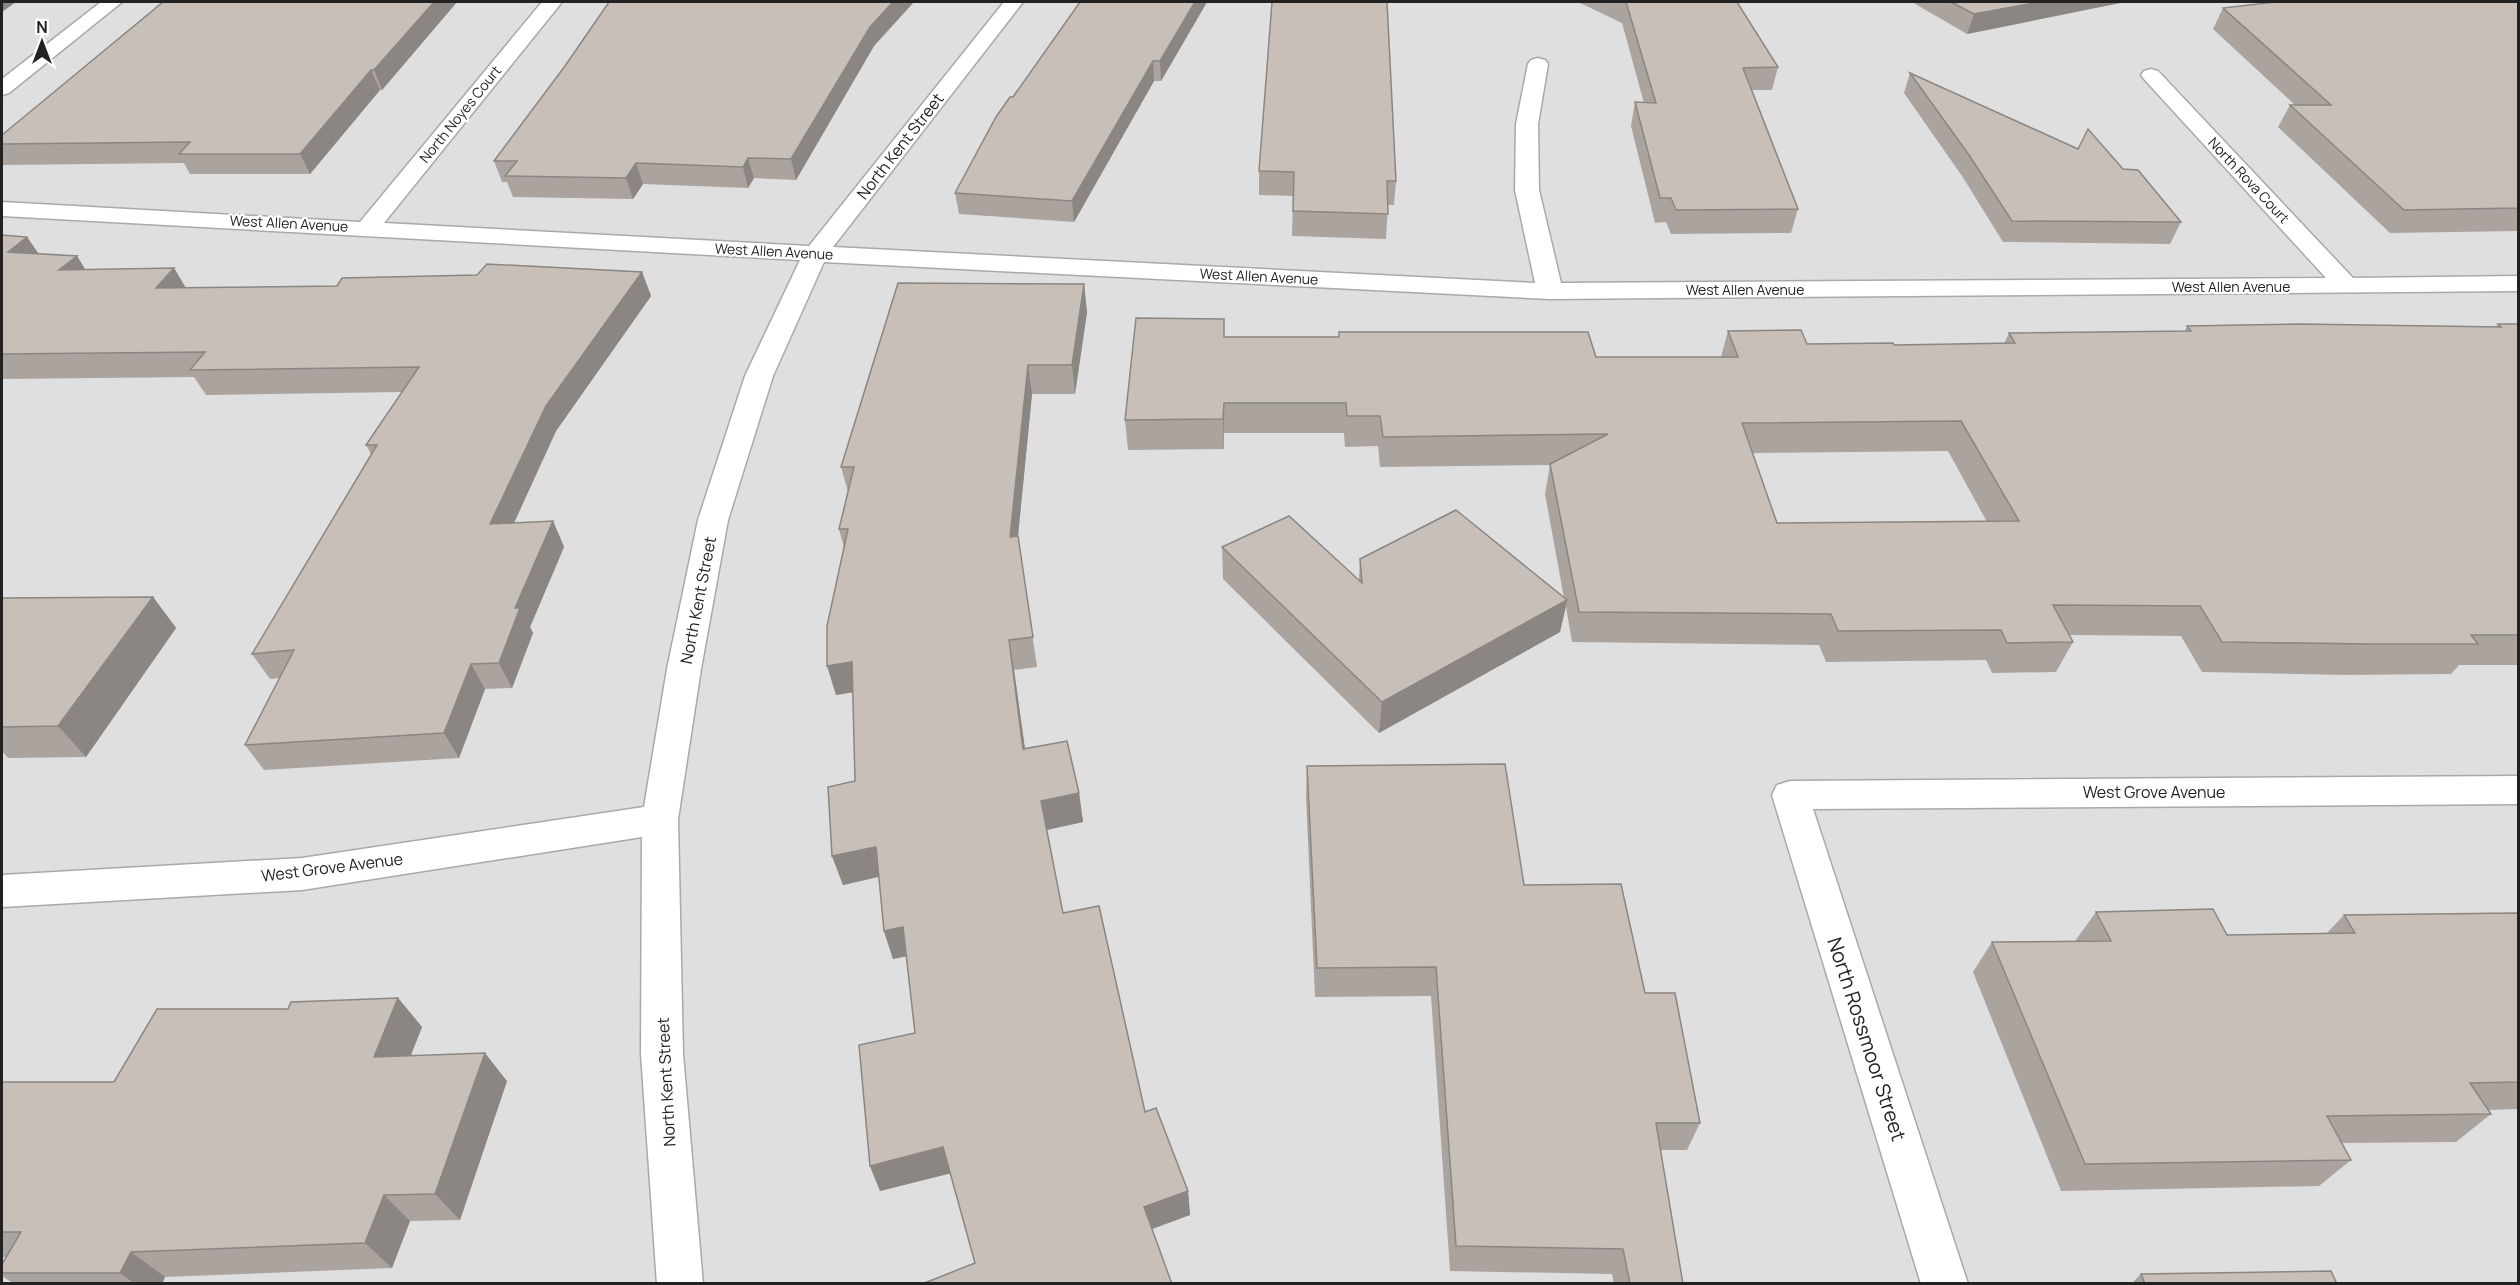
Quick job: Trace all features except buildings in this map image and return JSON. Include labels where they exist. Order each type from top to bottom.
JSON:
[{"type":"street","points":[[2,89],[112,2]]},
{"type":"street","name":"North Noyes Court","points":[[368,227],[552,2]]},
{"type":"street","name":"North Kent Street","points":[[680,1284],[662,1054],[660,819],[684,669],[713,520],[759,376],[816,253],[1014,2]]},
{"type":"street","points":[[1538,64],[1527,124],[1527,190],[1550,291]]},
{"type":"street","name":"North Rova Court","points":[[2151,75],[2348,286]]},
{"type":"street","name":"West Allen Avenue","points":[[2,209],[1550,291],[2518,284]]},
{"type":"street","name":"West Grove Avenue","points":[[1790,795],[2518,790]]},
{"type":"street","name":"North Rossmoor Street","points":[[1790,795],[1945,1284]]},
{"type":"street","name":"West Grove Avenue","points":[[2,891],[302,874],[660,819]]},
{"type":"shaded area","points":[[2,2],[2518,2],[2518,1283],[2,1283]]}]
